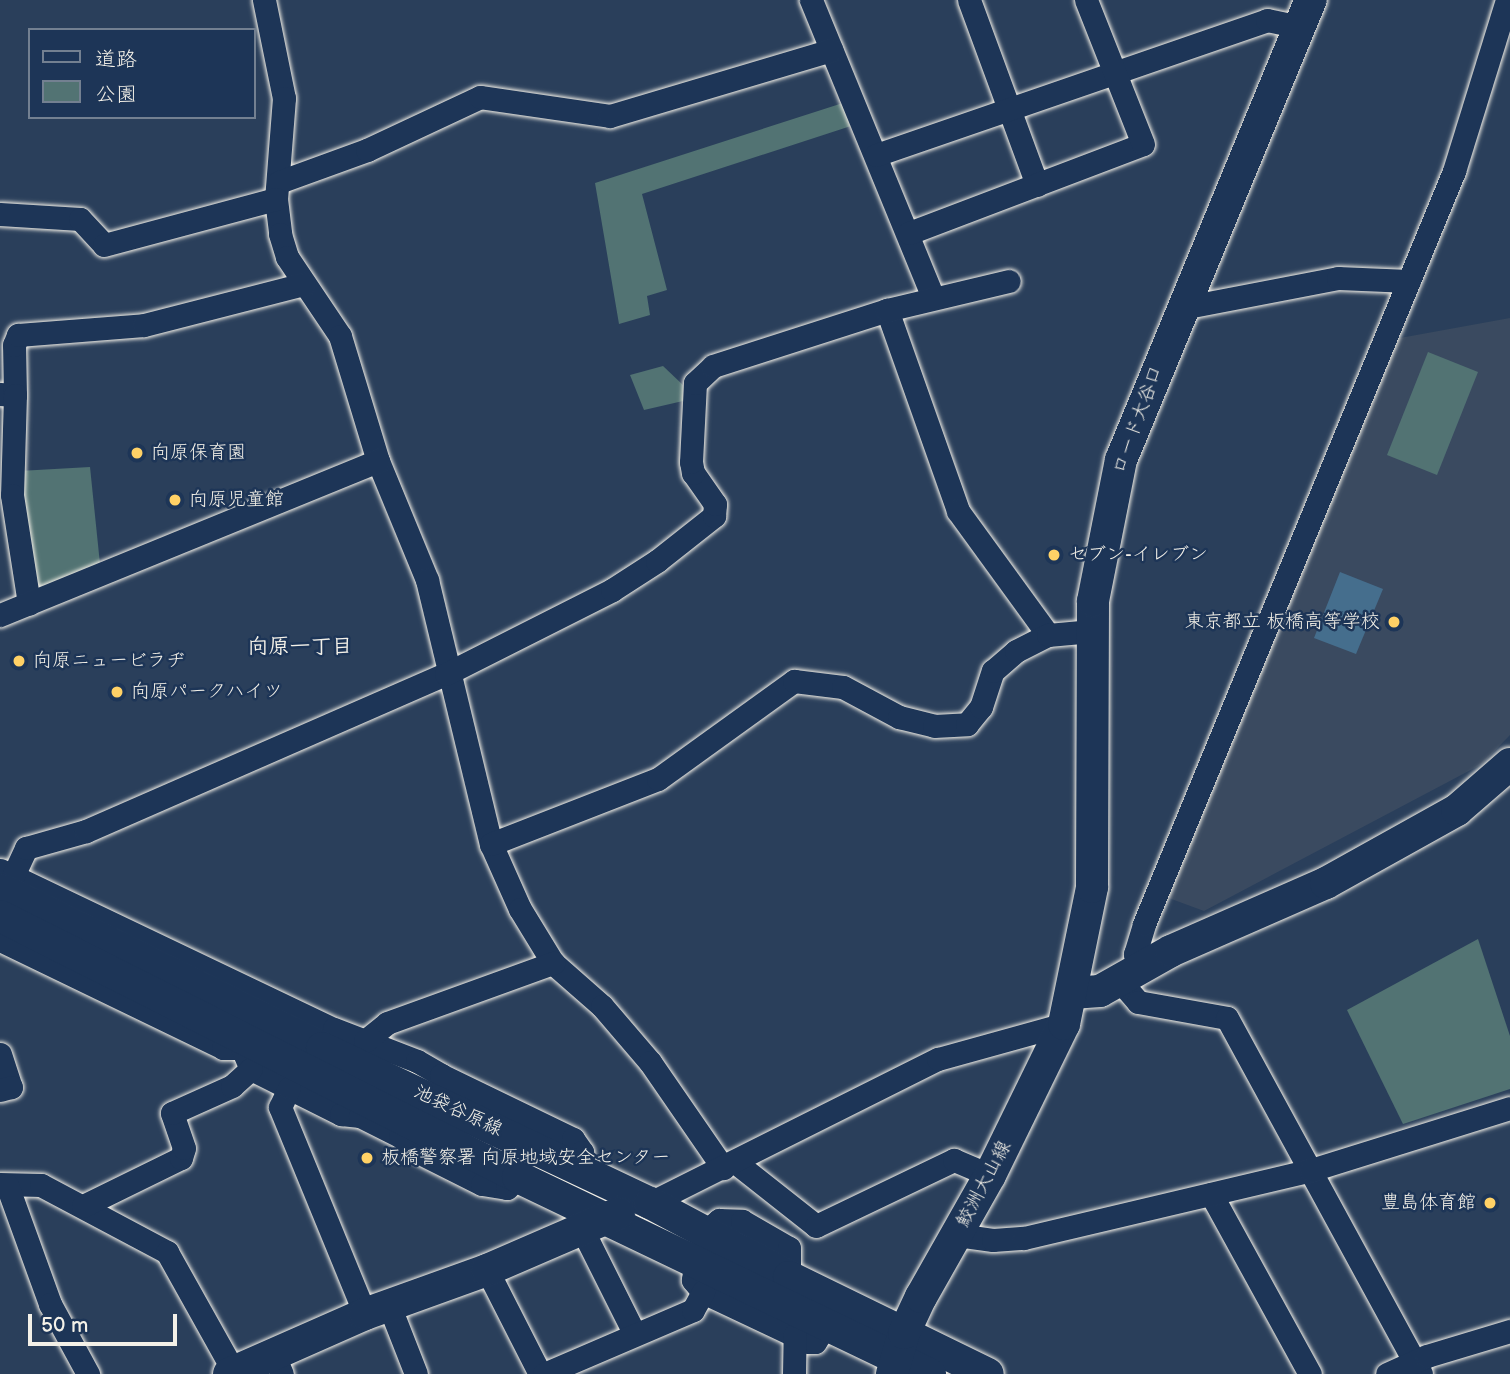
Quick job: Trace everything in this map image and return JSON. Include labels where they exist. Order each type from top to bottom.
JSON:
[{"type":"main road","name":"ロード大谷口","points":[[1072,993],[1092,887],[1092,631],[1098,567],[1121,460],[1305,14]]},
{"type":"main road","points":[[1072,993],[1100,991],[1130,974],[1326,883],[1457,810],[1506,776]]},
{"type":"main road","name":"池袋谷原線","points":[[4,878],[455,1110],[650,1203],[700,1247],[826,1325],[909,1364],[988,1374]]},
{"type":"main road","name":"池袋谷原線","points":[[0,916],[253,1055],[518,1177],[595,1223],[700,1247],[789,1277],[909,1364]]},
{"type":"main road","name":"鮫洲大山線","points":[[909,1364],[957,1235],[1065,1024],[1072,993]]},
{"type":"main road","points":[[231,1373],[278,1364],[377,1310],[487,1270],[595,1223],[650,1203]]},
{"type":"street","points":[[264,0],[284,98],[278,190],[280,234],[304,284],[340,336],[378,461],[427,580],[446,674],[491,845],[520,909],[552,963],[602,1006],[650,1062],[729,1165],[816,1226],[954,1160],[990,1175]]},
{"type":"street","points":[[811,0],[909,233],[933,297]]},
{"type":"street","points":[[969,0],[1037,184]]},
{"type":"street","points":[[909,233],[1143,144],[1117,70],[1086,0]]},
{"type":"street","points":[[1417,1368],[1227,1018],[1138,1002],[1130,974],[1144,924],[1454,171],[1507,0]]},
{"type":"street","points":[[876,155],[1266,20],[1305,14]]},
{"type":"street","points":[[0,214],[79,219],[104,244],[278,190],[480,97],[610,116],[831,50]]},
{"type":"street","points":[[1182,308],[1338,278],[1409,281]]},
{"type":"street","points":[[584,1171],[582,1152],[573,1139],[441,1074],[4,878],[26,849],[86,831],[446,674],[612,590],[714,516],[715,504],[693,473],[691,462],[695,383],[713,366],[887,310],[1009,281]]},
{"type":"street","points":[[29,604],[12,495],[8,394],[14,345],[19,335],[145,326],[304,284]]},
{"type":"street","points":[[887,310],[958,511],[1048,635]]},
{"type":"street","points":[[0,615],[378,461]]},
{"type":"street","points":[[491,845],[658,779],[794,681],[843,687],[899,717],[934,726],[967,724],[981,706],[993,671],[1016,651],[1048,635],[1092,631]]},
{"type":"street","points":[[0,940],[223,1048],[253,1055],[289,1088],[341,1114],[360,1116],[400,1136],[420,1153],[489,1187],[507,1188],[518,1177]]},
{"type":"street","points":[[365,1041],[387,1023],[552,963]]},
{"type":"street","points":[[650,1203],[938,1059],[1065,1024]]},
{"type":"street","points":[[0,1054],[11,1087],[0,1090]]},
{"type":"street","points":[[83,1206],[181,1158],[184,1148],[172,1112],[232,1086],[253,1055]]},
{"type":"street","points":[[441,1074],[455,1110]]},
{"type":"street","points":[[289,1088],[280,1107],[377,1310],[416,1374]]},
{"type":"street","points":[[957,1235],[993,1240],[1024,1237],[1311,1170],[1510,1108]]},
{"type":"street","points":[[88,1374],[50,1304],[4,1184],[41,1185],[167,1252],[231,1373]]},
{"type":"street","points":[[1211,1194],[1310,1374]]},
{"type":"street","points":[[595,1223],[634,1333]]},
{"type":"street","points":[[700,1247],[693,1280],[703,1292],[815,1342],[826,1325]]},
{"type":"street","points":[[487,1270],[542,1374],[693,1310],[703,1292]]},
{"type":"street","points":[[1387,1374],[1417,1368],[1510,1331]]},
{"type":"street","points":[[794,1374],[795,1335]]},
{"type":"shaded area","name":"東京都立 板橋高等学校","points":[[1510,318],[1510,735],[1482,764],[1204,911],[1166,897],[1215,785],[1389,340]]},
{"type":"shaded area","points":[[1340,572],[1383,589],[1356,654],[1314,638]]},
{"type":"green space","points":[[846,102],[854,125],[642,194],[667,290],[647,296],[650,315],[619,324],[595,183]]},
{"type":"green space","points":[[1428,352],[1478,372],[1437,475],[1387,455]]},
{"type":"green space","points":[[663,366],[683,385],[683,401],[644,410],[630,375]]},
{"type":"green space","points":[[90,467],[100,564],[41,589],[34,585],[19,471]]},
{"type":"green space","points":[[1478,939],[1510,1036],[1510,1089],[1403,1124],[1347,1010]]},
{"type":"place","name":"向原保育園","points":[[137,453]]},
{"type":"place","name":"向原児童館","points":[[175,500]]},
{"type":"place","name":"セブン-イレブン","points":[[1054,555]]},
{"type":"place","name":"東京都立 板橋高等学校","points":[[1394,622]]},
{"type":"place","name":"向原ニュービラヂ","points":[[19,661]]},
{"type":"place","name":"向原パークハイツ","points":[[117,692]]},
{"type":"place","name":"板橋警察署 向原地域安全センター","points":[[367,1158]]},
{"type":"place","name":"豊島体育館","points":[[1490,1203]]},
{"type":"district","name":"向原一丁目","points":[[300,647]]}]
